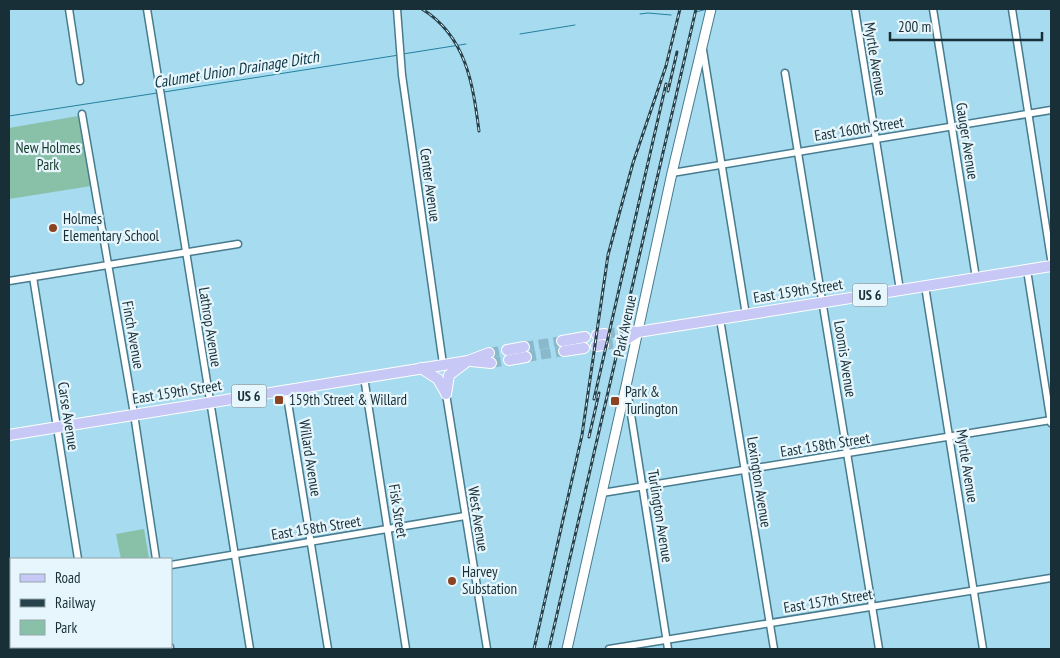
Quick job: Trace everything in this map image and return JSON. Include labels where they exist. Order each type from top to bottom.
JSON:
[{"type":"main road","name":"East 159th Street","points":[[624,331],[638,332],[1051,266]]},
{"type":"main road","name":"East 159th Street","points":[[622,342],[638,332]]},
{"type":"main road","points":[[563,346],[585,342]]},
{"type":"main road","points":[[508,355],[525,352]]},
{"type":"main road","name":"East 159th Street","points":[[9,435],[443,364],[490,358]]},
{"type":"main road","points":[[446,394],[449,375],[468,361]]},
{"type":"main road","points":[[421,368],[438,379],[446,394]]},
{"type":"street","points":[[69,9],[80,81]]},
{"type":"street","name":"Lathrop Avenue","points":[[147,9],[250,649]]},
{"type":"street","name":"Center Avenue","points":[[397,9],[401,63],[443,364]]},
{"type":"street","name":"Myrtle Avenue","points":[[855,9],[900,290]]},
{"type":"street","name":"Gauger Avenue","points":[[932,9],[976,278]]},
{"type":"street","points":[[1012,9],[1051,259]]},
{"type":"street","name":"Park Avenue","points":[[567,649],[672,173],[710,13]]},
{"type":"street","points":[[702,46],[723,164],[746,315]]},
{"type":"street","name":"Loomis Avenue","points":[[785,73],[824,302],[878,649]]},
{"type":"street","name":"East 160th Street","points":[[672,173],[1051,110]]},
{"type":"street","name":"Finch Avenue","points":[[82,114],[134,414],[156,558]]},
{"type":"street","points":[[9,281],[238,244]]},
{"type":"street","points":[[1027,270],[1051,421]]},
{"type":"street","name":"Carse Avenue","points":[[32,277],[58,427],[78,558]]},
{"type":"street","name":"Myrtle Avenue","points":[[925,286],[983,649]]},
{"type":"street","name":"Lexington Avenue","points":[[720,319],[774,649]]},
{"type":"street","name":"Fisk Street","points":[[364,377],[406,649]]},
{"type":"street","name":"Turlington Avenue","points":[[626,386],[668,649]]},
{"type":"street","name":"Willard Avenue","points":[[286,390],[328,649]]},
{"type":"street","name":"West Avenue","points":[[446,394],[487,649]]},
{"type":"street","name":"East 158th Street","points":[[602,493],[1051,421]]},
{"type":"street","name":"East 158th Street","points":[[172,565],[465,516]]},
{"type":"street","name":"East 157th Street","points":[[609,649],[1051,578]]},
{"type":"green space","name":"New Holmes Park","points":[[78,116],[91,186],[9,199],[9,128]]},
{"type":"green space","points":[[144,529],[149,558],[121,558],[116,534]]},
{"type":"waterway","name":"Calumet Union Drainage Ditch","points":[[696,12],[707,9]]},
{"type":"waterway","name":"Calumet Union Drainage Ditch","points":[[640,14],[671,15]]},
{"type":"waterway","name":"Calumet Union Drainage Ditch","points":[[520,34],[575,25]]},
{"type":"waterway","name":"Calumet Union Drainage Ditch","points":[[403,54],[466,44]]},
{"type":"waterway","name":"Calumet Union Drainage Ditch","points":[[164,92],[399,55]]},
{"type":"waterway","name":"Calumet Union Drainage Ditch","points":[[9,116],[157,93]]},
{"type":"tunnel","points":[[605,334],[624,331]]},
{"type":"tunnel","points":[[524,347],[562,341]]},
{"type":"tunnel","points":[[603,345],[622,342]]},
{"type":"tunnel","points":[[489,353],[507,350]]},
{"type":"tunnel","points":[[526,357],[564,351]]},
{"type":"tunnel","points":[[491,363],[509,360]]},
{"type":"railway","points":[[422,9],[437,20],[458,47],[470,79],[479,131]]},
{"type":"railway","points":[[534,649],[582,435],[608,255],[633,163],[666,66],[680,9]]},
{"type":"railway","points":[[549,649],[696,9]]},
{"type":"railway","points":[[668,91],[677,52]]},
{"type":"railway","points":[[594,399],[666,84]]},
{"type":"railway","points":[[589,437],[599,393]]},
{"type":"place","name":"Holmes Elementary School","points":[[53,228]]},
{"type":"place","name":"159th Street & Willard","points":[[279,400]]},
{"type":"place","name":"Park & Turlington","points":[[615,401]]},
{"type":"place","name":"Harvey Substation","points":[[452,581]]}]
